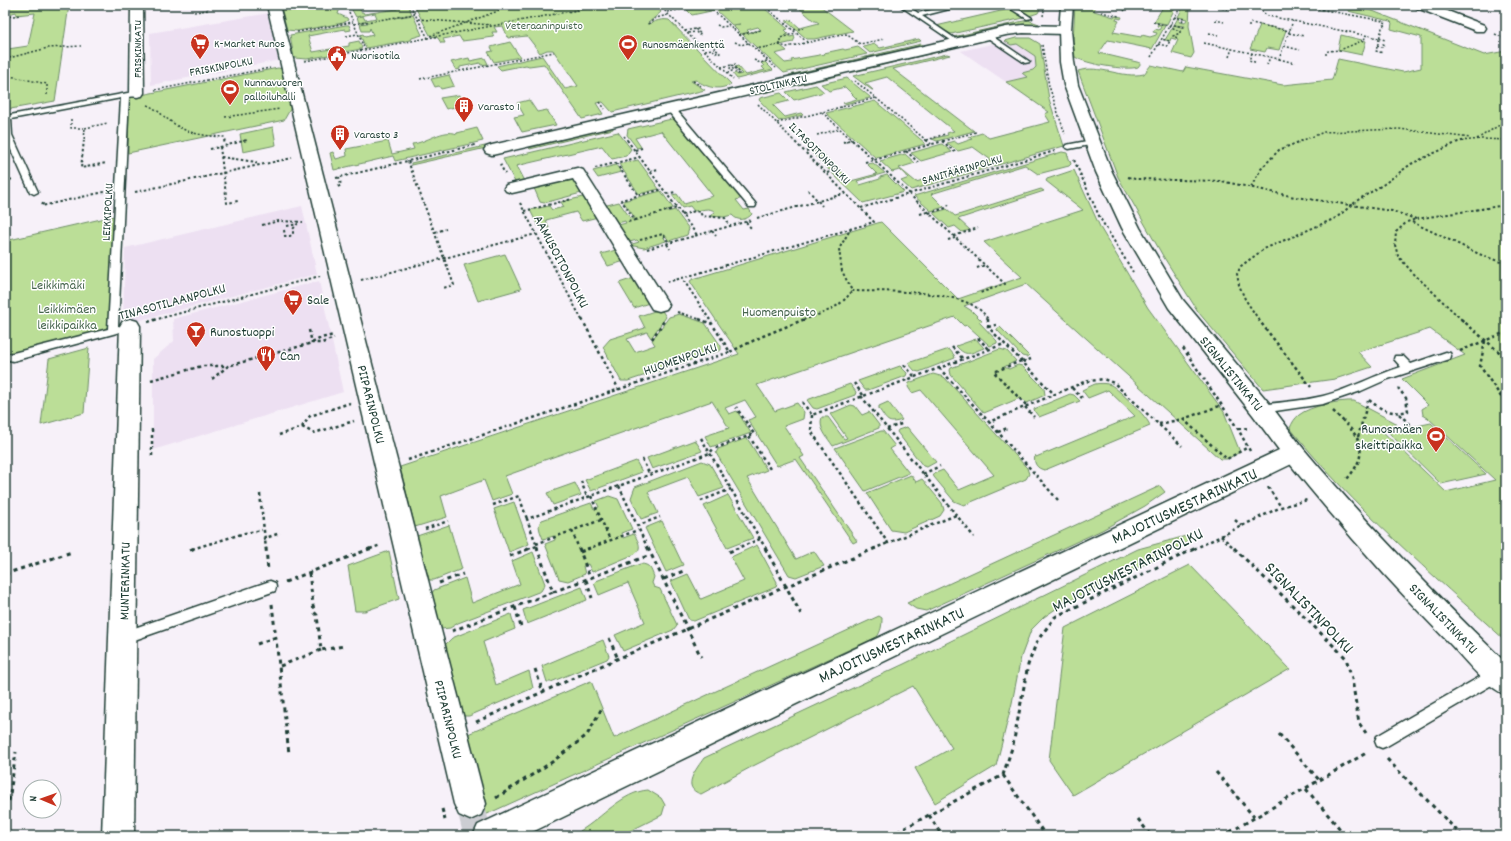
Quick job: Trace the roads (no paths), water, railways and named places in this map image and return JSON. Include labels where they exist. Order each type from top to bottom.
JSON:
[{"type":"street","name":"PIIPARINPOLKU","points":[[273,5],[452,732],[480,802]]},
{"type":"street","name":"SIGNALISTINKATU","points":[[1067,5],[1064,30],[1066,62],[1071,85],[1103,169],[1131,228],[1176,304],[1328,495],[1372,544],[1502,678]]},
{"type":"street","name":"FRISKINKATU","points":[[129,97],[142,7]]},
{"type":"street","points":[[1432,7],[1480,28]]},
{"type":"street","name":"STOLTINKATU","points":[[490,146],[613,122],[987,35],[1023,29],[1064,30]]},
{"type":"street","points":[[512,188],[577,173],[625,250],[666,310]]},
{"type":"street","name":"MUNTERINKATU","points":[[118,836],[123,638],[122,328]]},
{"type":"street","name":"MAJOITUSMESTARINKATU","points":[[489,836],[1294,453]]},
{"type":"lane","points":[[902,5],[957,42]]},
{"type":"lane","points":[[917,15],[962,5]]},
{"type":"lane","points":[[1008,5],[1029,18]]},
{"type":"lane","points":[[987,35],[1027,62]]},
{"type":"lane","points":[[34,192],[6,137],[7,121],[72,105],[129,97]]},
{"type":"lane","name":"LEIKKIPOLKU","points":[[122,328],[120,192],[124,120],[129,97]]},
{"type":"lane","points":[[671,109],[752,205]]},
{"type":"lane","points":[[1069,147],[1092,142]]},
{"type":"lane","name":"TINASOTILAANPOLKU","points":[[13,357],[122,328]]},
{"type":"lane","points":[[1261,409],[1323,400],[1357,388],[1384,376],[1446,356]]},
{"type":"lane","points":[[1399,359],[1409,368]]},
{"type":"lane","points":[[123,638],[270,588]]},
{"type":"lane","points":[[1379,744],[1502,678]]},
{"type":"tunnel","points":[[470,804],[478,836]]},
{"type":"place","name":"K-Market Runos","points":[[200,60]]},
{"type":"place","name":"Runosmäenkenttä","points":[[628,61]]},
{"type":"place","name":"Nuorisotila","points":[[337,72]]},
{"type":"place","name":"Nunnavuoren palloiluhalli","points":[[230,106]]},
{"type":"place","name":"Varasto 1","points":[[464,123]]},
{"type":"place","name":"Varasto 3","points":[[340,151]]},
{"type":"place","name":"Sale","points":[[293,316]]},
{"type":"place","name":"Runostuoppi","points":[[196,348]]},
{"type":"place","name":"Can","points":[[266,372]]},
{"type":"place","name":"Runosmäen skeittipaikka","points":[[1436,453]]},
{"type":"park label","name":"Veteraaninpuisto","points":[[544,25]]},
{"type":"park label","name":"Leikkimäki","points":[[58,284]]},
{"type":"park label","name":"Huomenpuisto","points":[[779,311]]},
{"type":"park label","name":"Leikkimäen leikkipaikka","points":[[67,316]]}]
